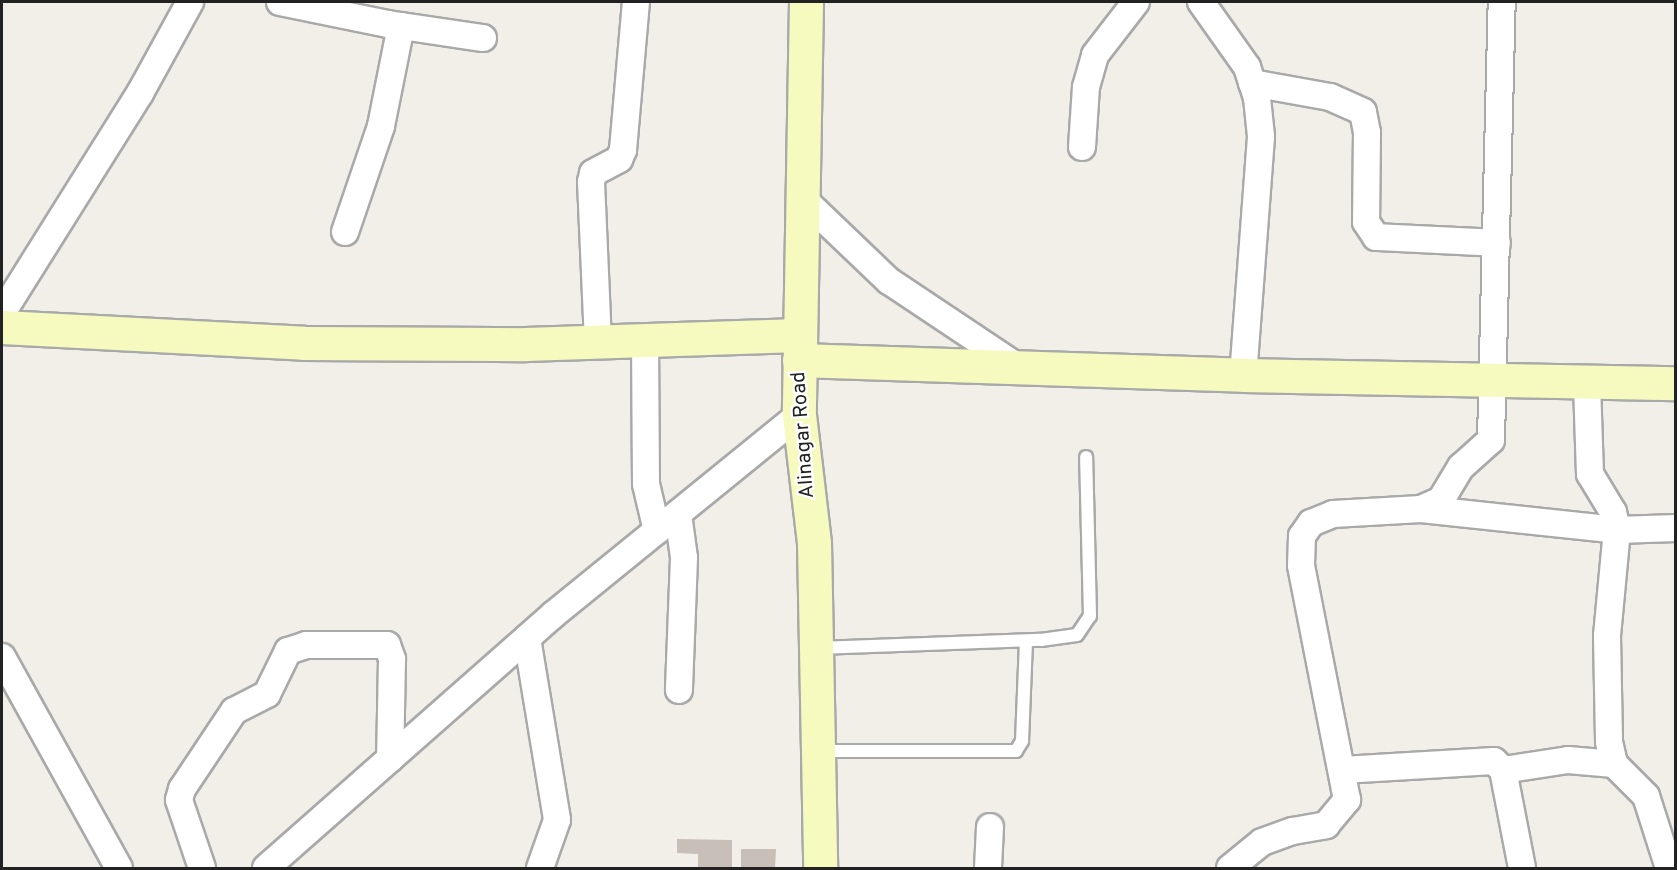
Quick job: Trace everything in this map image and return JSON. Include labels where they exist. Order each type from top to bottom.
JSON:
[{"type":"street","points":[[2,313],[140,93],[190,2]]},
{"type":"street","points":[[280,2],[401,26],[483,38]]},
{"type":"street","points":[[598,342],[591,182],[593,173],[619,159],[623,150],[636,2]]},
{"type":"street","name":"Alinagar Road","points":[[806,2],[799,416],[814,543],[820,868]]},
{"type":"street","points":[[1082,147],[1086,87],[1095,55],[1136,2]]},
{"type":"street","points":[[1201,2],[1247,67],[1252,82],[1261,137],[1243,375]]},
{"type":"street","points":[[1421,509],[1440,500],[1461,467],[1491,440],[1495,381],[1502,2]]},
{"type":"street","points":[[345,232],[381,126],[401,26]]},
{"type":"street","points":[[1252,82],[1330,97],[1363,112],[1367,132],[1366,222],[1376,237],[1497,243]]},
{"type":"street","points":[[802,198],[889,281],[1018,367]]},
{"type":"street","points":[[2,327],[304,343],[645,340],[799,347],[1018,367],[1587,384],[1676,383]]},
{"type":"street","points":[[645,340],[646,484],[657,531]]},
{"type":"street","points":[[1587,384],[1590,474],[1613,512],[1617,530],[1607,636],[1609,742],[1614,764],[1646,796],[1669,868]]},
{"type":"street","points":[[266,868],[527,638],[799,416]]},
{"type":"street","points":[[1230,868],[1262,842],[1326,825],[1347,800],[1300,565],[1302,536],[1311,523],[1333,514],[1421,509],[1617,530],[1676,528]]},
{"type":"street","points":[[678,514],[684,558],[679,690]]},
{"type":"street","points":[[527,638],[557,820],[540,868]]},
{"type":"street","points":[[202,868],[179,800],[182,789],[234,711],[267,694],[288,651],[306,645],[387,645],[392,659],[390,759]]},
{"type":"street","points":[[2,657],[119,868]]},
{"type":"street","points":[[1342,770],[1481,759],[1494,761],[1503,770],[1522,868]]},
{"type":"street","points":[[1503,770],[1568,760],[1614,764]]},
{"type":"street","points":[[988,868],[990,827]]},
{"type":"lane","points":[[816,649],[1026,641],[1077,635],[1086,627],[1090,616],[1086,457]]},
{"type":"lane","points":[[818,751],[1016,751],[1022,741],[1026,641]]},
{"type":"building","points":[[677,839],[732,840],[732,868],[698,868],[698,854],[677,853]]},
{"type":"building","points":[[741,849],[776,849],[775,868],[741,868]]}]
